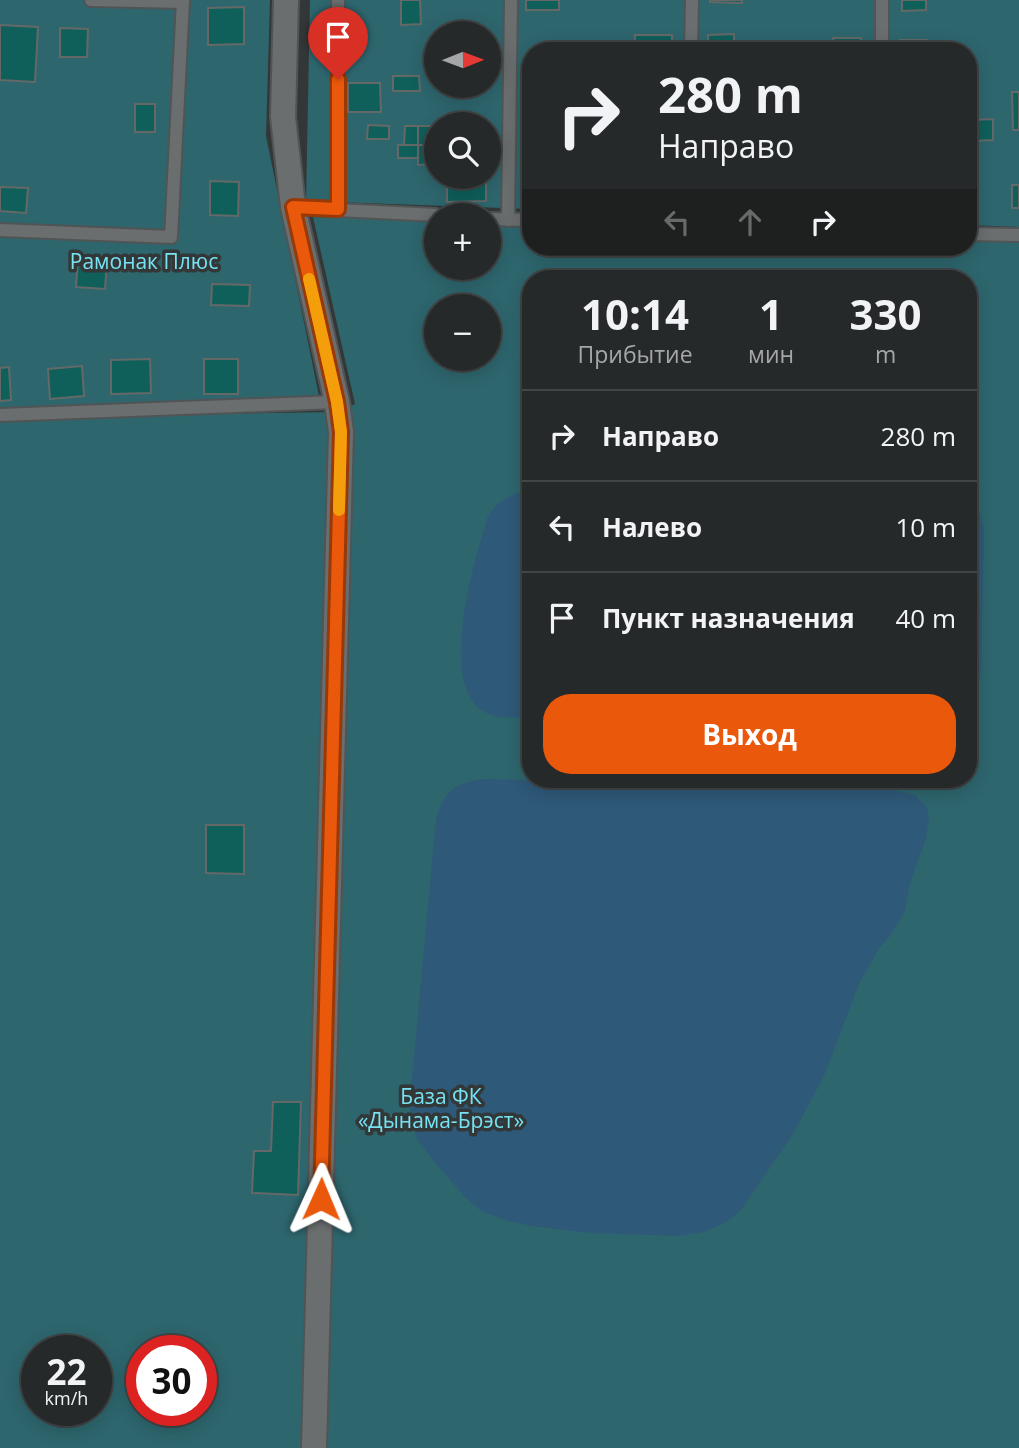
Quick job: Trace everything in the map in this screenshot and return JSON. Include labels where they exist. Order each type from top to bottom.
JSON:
[{"type":"street","points":[[286,0],[283,117],[293,207],[337,402],[341,432],[314,1448]]},
{"type":"lane","points":[[0,230],[171,237],[183,1],[91,0]]},
{"type":"lane","points":[[338,0],[338,209]]},
{"type":"lane","points":[[508,220],[512,0]]},
{"type":"lane","points":[[691,42],[692,0]]},
{"type":"lane","points":[[882,0],[882,42]]},
{"type":"lane","points":[[293,207],[424,214]]},
{"type":"lane","points":[[501,220],[522,220]]},
{"type":"lane","points":[[977,234],[1019,236]]},
{"type":"lane","points":[[0,415],[337,402]]},
{"type":"green space","name":"Рамонак Плюс","points":[[0,0],[270,0],[266,136],[319,396],[0,413]]},
{"type":"green space","points":[[310,0],[1019,0],[1019,227],[977,225],[977,42],[522,42],[522,209],[501,208],[501,203],[424,203],[424,205],[306,201]]},
{"type":"green space","name":"База ФК «Дынама-Брэст»","points":[[313,217],[424,220],[424,280],[501,280],[501,222],[522,223],[522,256],[977,256],[977,234],[1019,236],[1019,1448],[0,1448],[0,417],[338,412],[355,404]]},
{"type":"shaded area","points":[[522,492],[522,717],[500,717],[483,711],[469,696],[463,674],[461,648],[463,618],[475,560],[488,516],[506,499]]},
{"type":"shaded area","points":[[977,505],[984,528],[981,671],[977,694]]},
{"type":"shaded area","points":[[485,779],[522,780],[522,788],[893,790],[915,795],[927,808],[929,818],[926,838],[910,883],[905,911],[890,936],[879,948],[859,984],[824,1076],[793,1134],[741,1210],[725,1223],[704,1232],[679,1236],[591,1233],[505,1220],[481,1211],[463,1195],[418,1141],[411,1121],[410,1100],[436,819],[448,794],[466,783]]},
{"type":"building","points":[[401,0],[420,0],[421,24],[401,25]]},
{"type":"building","points":[[526,0],[559,0],[559,10],[526,10]]},
{"type":"building","points":[[742,0],[742,3],[710,2]]},
{"type":"building","points":[[902,0],[926,0],[926,10],[902,11]]},
{"type":"building","points":[[244,7],[244,44],[208,45],[208,8]]},
{"type":"building","points":[[0,25],[38,27],[35,82],[0,80]]},
{"type":"building","points":[[60,28],[88,29],[87,57],[60,57]]},
{"type":"building","points":[[734,34],[734,42],[708,42],[708,35]]},
{"type":"building","points":[[635,35],[672,35],[672,42],[635,42]]},
{"type":"building","points":[[833,38],[861,38],[861,42],[833,42]]},
{"type":"building","points":[[900,40],[927,40],[927,42]]},
{"type":"building","points":[[393,76],[419,76],[420,91],[393,91]]},
{"type":"building","points":[[348,83],[380,83],[381,112],[348,112]]},
{"type":"building","points":[[1012,92],[1019,92],[1019,130],[1013,130]]},
{"type":"building","points":[[135,104],[155,104],[155,132],[135,132]]},
{"type":"building","points":[[993,119],[993,140],[977,141],[977,120]]},
{"type":"building","points":[[368,125],[389,126],[389,139],[367,139]]},
{"type":"building","points":[[405,126],[418,126],[418,145],[404,145]]},
{"type":"building","points":[[418,126],[424,126],[424,145],[418,145]]},
{"type":"building","points":[[398,145],[418,145],[418,158],[398,158]]},
{"type":"building","points":[[418,145],[424,145],[424,165],[418,165]]},
{"type":"building","points":[[210,181],[239,182],[238,216],[210,215]]},
{"type":"building","points":[[1012,185],[1019,185],[1019,208],[1012,208]]},
{"type":"building","points":[[0,187],[28,188],[26,213],[0,211]]},
{"type":"building","points":[[447,189],[486,189],[486,201],[447,202]]},
{"type":"building","points":[[78,258],[107,260],[105,289],[76,287]]},
{"type":"building","points":[[212,284],[250,285],[249,306],[211,305]]},
{"type":"building","points":[[150,359],[151,393],[111,394],[111,360]]},
{"type":"building","points":[[204,359],[238,359],[238,394],[204,394]]},
{"type":"building","points":[[82,366],[84,396],[50,399],[48,369]]},
{"type":"building","points":[[9,367],[11,400],[0,401],[0,368]]},
{"type":"building","points":[[206,825],[244,825],[244,874],[206,873]]},
{"type":"building","points":[[273,1102],[301,1102],[298,1195],[252,1193],[254,1151],[271,1151]]},
{"type":"slow traffic","points":[[309,279],[337,402],[341,432],[339,510]]},
{"type":"route","points":[[321,1199],[341,432],[337,402],[293,207],[338,209],[338,79]]}]
